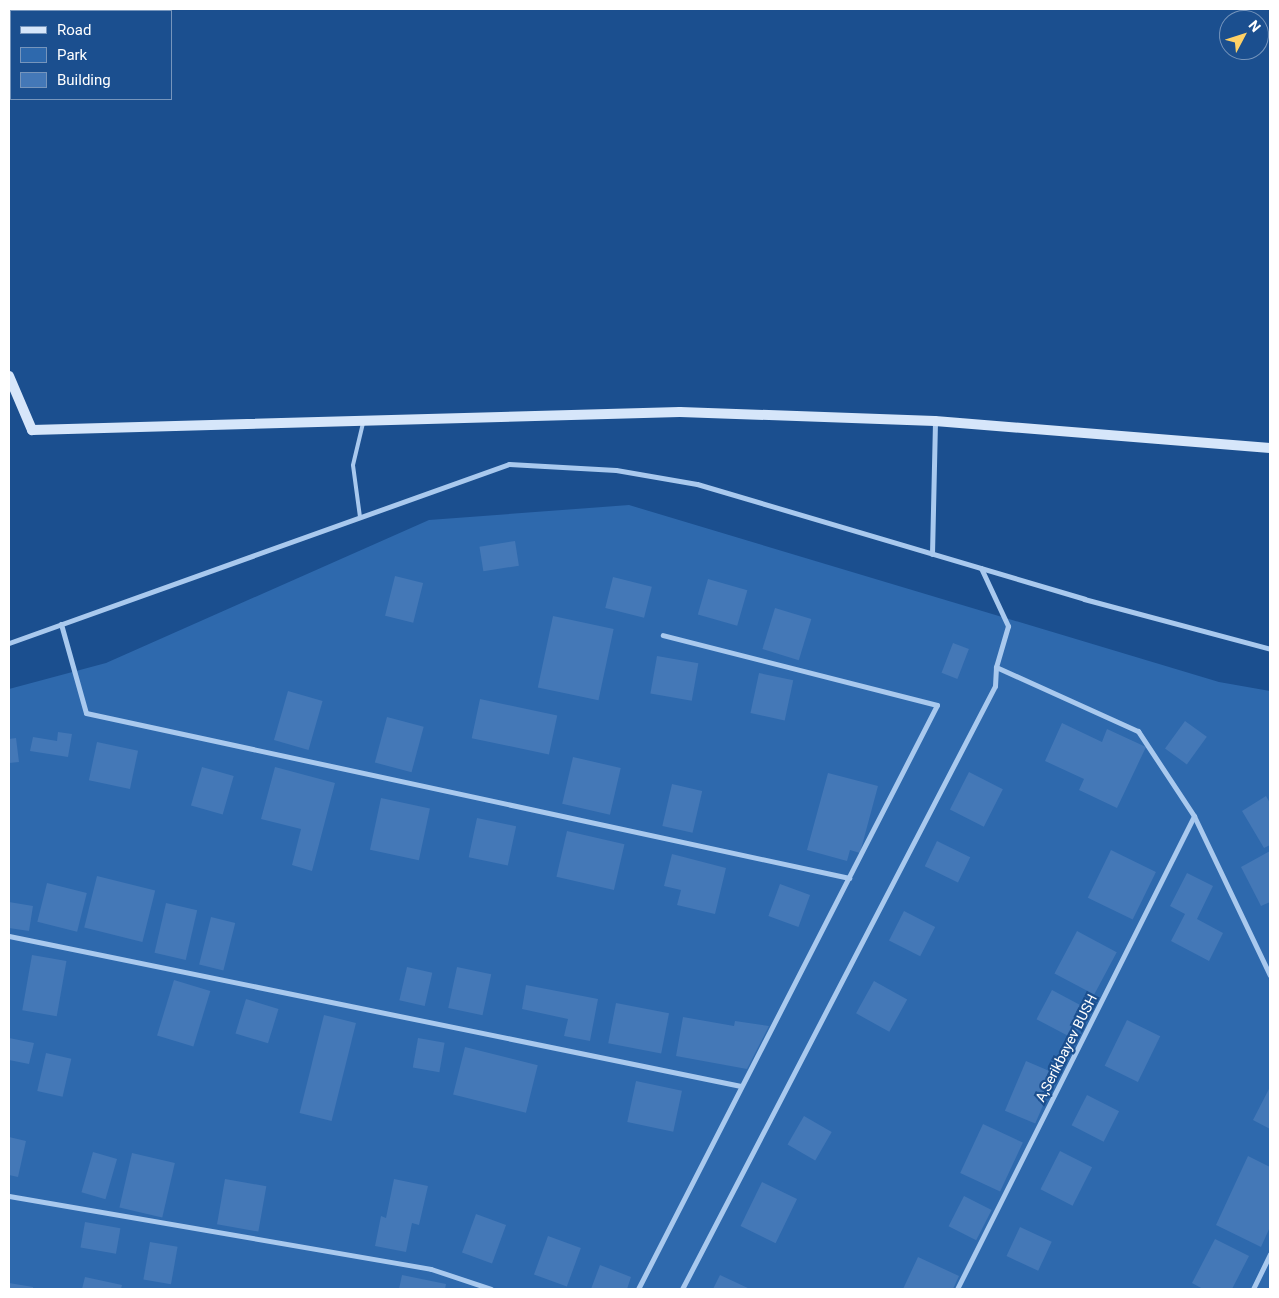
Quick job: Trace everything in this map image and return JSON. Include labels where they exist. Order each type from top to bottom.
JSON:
[{"type":"main road","points":[[9,376],[32,430],[364,418],[680,412],[935,422],[1270,448]]},
{"type":"street","points":[[932,554],[935,422]]},
{"type":"street","points":[[9,643],[509,464],[616,470],[698,484],[932,554],[1270,649]]},
{"type":"street","points":[[682,1289],[995,686],[996,667],[1008,626],[981,568]]},
{"type":"street","points":[[61,624],[86,713],[849,878]]},
{"type":"street","points":[[638,1289],[937,705],[664,635]]},
{"type":"street","points":[[996,667],[1138,731],[1194,816],[1270,974]]},
{"type":"street","name":"A,Serikbayev BUSH","points":[[957,1289],[1194,816]]},
{"type":"street","points":[[9,936],[741,1086]]},
{"type":"street","points":[[9,1196],[430,1269],[491,1289]]},
{"type":"street","points":[[1253,1289],[1270,1254]]},
{"type":"lane","points":[[360,517],[353,465],[364,418]]},
{"type":"green space","points":[[629,505],[1219,682],[1270,691],[1270,1289],[9,1289],[9,689],[106,663],[429,520]]},
{"type":"building","points":[[515,541],[519,566],[483,571],[479,547]]},
{"type":"building","points":[[395,576],[423,583],[413,623],[385,616]]},
{"type":"building","points":[[613,577],[652,587],[644,618],[605,608]]},
{"type":"building","points":[[708,579],[747,590],[737,626],[698,615]]},
{"type":"building","points":[[775,608],[811,619],[799,660],[762,649]]},
{"type":"building","points":[[553,616],[614,629],[598,700],[538,687]]},
{"type":"building","points":[[953,643],[969,649],[957,679],[942,673]]},
{"type":"building","points":[[657,656],[698,663],[692,701],[650,693]]},
{"type":"building","points":[[759,673],[793,680],[785,720],[750,713]]},
{"type":"building","points":[[288,691],[323,701],[309,750],[274,740]]},
{"type":"building","points":[[480,699],[557,715],[549,755],[472,738]]},
{"type":"building","points":[[387,717],[424,727],[412,772],[375,762]]},
{"type":"building","points":[[1185,721],[1207,737],[1187,764],[1165,749]]},
{"type":"building","points":[[1062,723],[1102,742],[1107,729],[1146,747],[1117,808],[1079,790],[1084,779],[1045,761]]},
{"type":"building","points":[[58,732],[72,734],[68,757],[30,751],[33,737],[57,741]]},
{"type":"building","points":[[16,738],[19,762],[9,763],[9,739]]},
{"type":"building","points":[[97,742],[138,751],[130,789],[89,780]]},
{"type":"building","points":[[573,757],[621,768],[610,815],[562,804]]},
{"type":"building","points":[[202,767],[234,776],[223,815],[191,805]]},
{"type":"building","points":[[275,767],[335,783],[312,871],[292,865],[301,829],[261,819]]},
{"type":"building","points":[[969,772],[1003,789],[984,827],[950,809]]},
{"type":"building","points":[[828,773],[878,786],[860,853],[850,850],[847,861],[807,850]]},
{"type":"building","points":[[672,784],[702,791],[693,833],[662,826]]},
{"type":"building","points":[[1266,796],[1270,803],[1270,845],[1264,848],[1242,811]]},
{"type":"building","points":[[381,798],[430,808],[419,860],[370,850]]},
{"type":"building","points":[[477,818],[516,826],[508,865],[469,857]]},
{"type":"building","points":[[567,831],[624,844],[614,890],[556,877]]},
{"type":"building","points":[[937,841],[970,857],[958,882],[925,866]]},
{"type":"building","points":[[1111,850],[1156,872],[1133,920],[1088,898]]},
{"type":"building","points":[[1270,851],[1270,902],[1261,906],[1241,867]]},
{"type":"building","points":[[672,854],[726,868],[715,914],[677,905],[681,890],[664,886]]},
{"type":"building","points":[[1187,873],[1213,886],[1197,919],[1223,933],[1209,961],[1171,941],[1185,914],[1170,906]]},
{"type":"building","points":[[97,876],[155,891],[142,942],[84,927]]},
{"type":"building","points":[[47,883],[87,893],[77,932],[37,922]]},
{"type":"building","points":[[780,884],[810,895],[798,927],[768,916]]},
{"type":"building","points":[[9,902],[33,906],[29,931],[9,928]]},
{"type":"building","points":[[166,903],[197,910],[186,960],[155,953]]},
{"type":"building","points":[[904,911],[935,927],[920,956],[889,940]]},
{"type":"building","points":[[211,917],[235,923],[223,971],[199,965]]},
{"type":"building","points":[[1077,931],[1117,952],[1094,995],[1054,973]]},
{"type":"building","points":[[32,955],[66,961],[57,1016],[22,1010]]},
{"type":"building","points":[[407,967],[432,973],[425,1006],[399,1000]]},
{"type":"building","points":[[457,967],[491,974],[483,1015],[448,1008]]},
{"type":"building","points":[[174,980],[210,991],[193,1047],[157,1035]]},
{"type":"building","points":[[874,981],[907,999],[889,1032],[856,1013]]},
{"type":"building","points":[[526,985],[598,999],[590,1041],[564,1036],[568,1019],[522,1009]]},
{"type":"building","points":[[1052,990],[1089,1010],[1074,1039],[1037,1019]]},
{"type":"building","points":[[246,999],[279,1009],[268,1043],[235,1033]]},
{"type":"building","points":[[616,1003],[669,1013],[661,1054],[608,1043]]},
{"type":"building","points":[[324,1015],[356,1023],[332,1121],[300,1113]]},
{"type":"building","points":[[683,1017],[734,1026],[735,1021],[769,1026],[747,1069],[676,1056]]},
{"type":"building","points":[[1127,1020],[1160,1036],[1138,1082],[1105,1066]]},
{"type":"building","points":[[9,1038],[34,1043],[29,1064],[9,1060]]},
{"type":"building","points":[[418,1038],[445,1043],[439,1072],[413,1068]]},
{"type":"building","points":[[465,1047],[538,1065],[526,1113],[453,1095]]},
{"type":"building","points":[[46,1053],[71,1059],[63,1097],[37,1091]]},
{"type":"building","points":[[1026,1061],[1056,1074],[1035,1124],[1005,1111]]},
{"type":"building","points":[[636,1081],[682,1091],[673,1132],[627,1122]]},
{"type":"building","points":[[1270,1087],[1270,1129],[1253,1120]]},
{"type":"building","points":[[1087,1095],[1119,1111],[1104,1142],[1072,1125]]},
{"type":"building","points":[[804,1116],[832,1132],[815,1161],[788,1145]]},
{"type":"building","points":[[983,1124],[1023,1143],[1000,1192],[960,1173]]},
{"type":"building","points":[[9,1137],[26,1141],[18,1177],[9,1175]]},
{"type":"building","points":[[1060,1151],[1092,1167],[1073,1206],[1040,1189]]},
{"type":"building","points":[[93,1152],[117,1159],[105,1199],[81,1192]]},
{"type":"building","points":[[132,1153],[175,1163],[162,1217],[119,1208]]},
{"type":"building","points":[[1248,1156],[1270,1167],[1270,1227],[1261,1247],[1216,1225]]},
{"type":"building","points":[[225,1179],[266,1186],[258,1232],[217,1224]]},
{"type":"building","points":[[394,1179],[428,1186],[419,1225],[412,1223],[406,1252],[375,1246],[381,1216],[386,1218]]},
{"type":"building","points":[[762,1182],[797,1199],[776,1243],[741,1226]]},
{"type":"building","points":[[964,1196],[992,1210],[976,1240],[949,1226]]},
{"type":"building","points":[[476,1214],[506,1225],[492,1263],[462,1253]]},
{"type":"building","points":[[85,1222],[120,1228],[116,1254],[80,1248]]},
{"type":"building","points":[[1020,1227],[1052,1242],[1038,1271],[1006,1256]]},
{"type":"building","points":[[548,1236],[581,1248],[567,1286],[534,1275]]},
{"type":"building","points":[[1215,1239],[1249,1256],[1232,1289],[1203,1289],[1192,1283]]},
{"type":"building","points":[[150,1242],[178,1247],[171,1284],[143,1279]]},
{"type":"building","points":[[918,1257],[959,1276],[953,1289],[903,1289]]},
{"type":"building","points":[[600,1265],[631,1277],[627,1289],[591,1289]]},
{"type":"building","points":[[402,1275],[446,1284],[445,1289],[399,1289]]},
{"type":"building","points":[[720,1275],[750,1289],[713,1289]]},
{"type":"building","points":[[85,1277],[122,1285],[121,1289],[82,1289]]},
{"type":"building","points":[[9,1283],[33,1287],[33,1289],[9,1289]]}]
